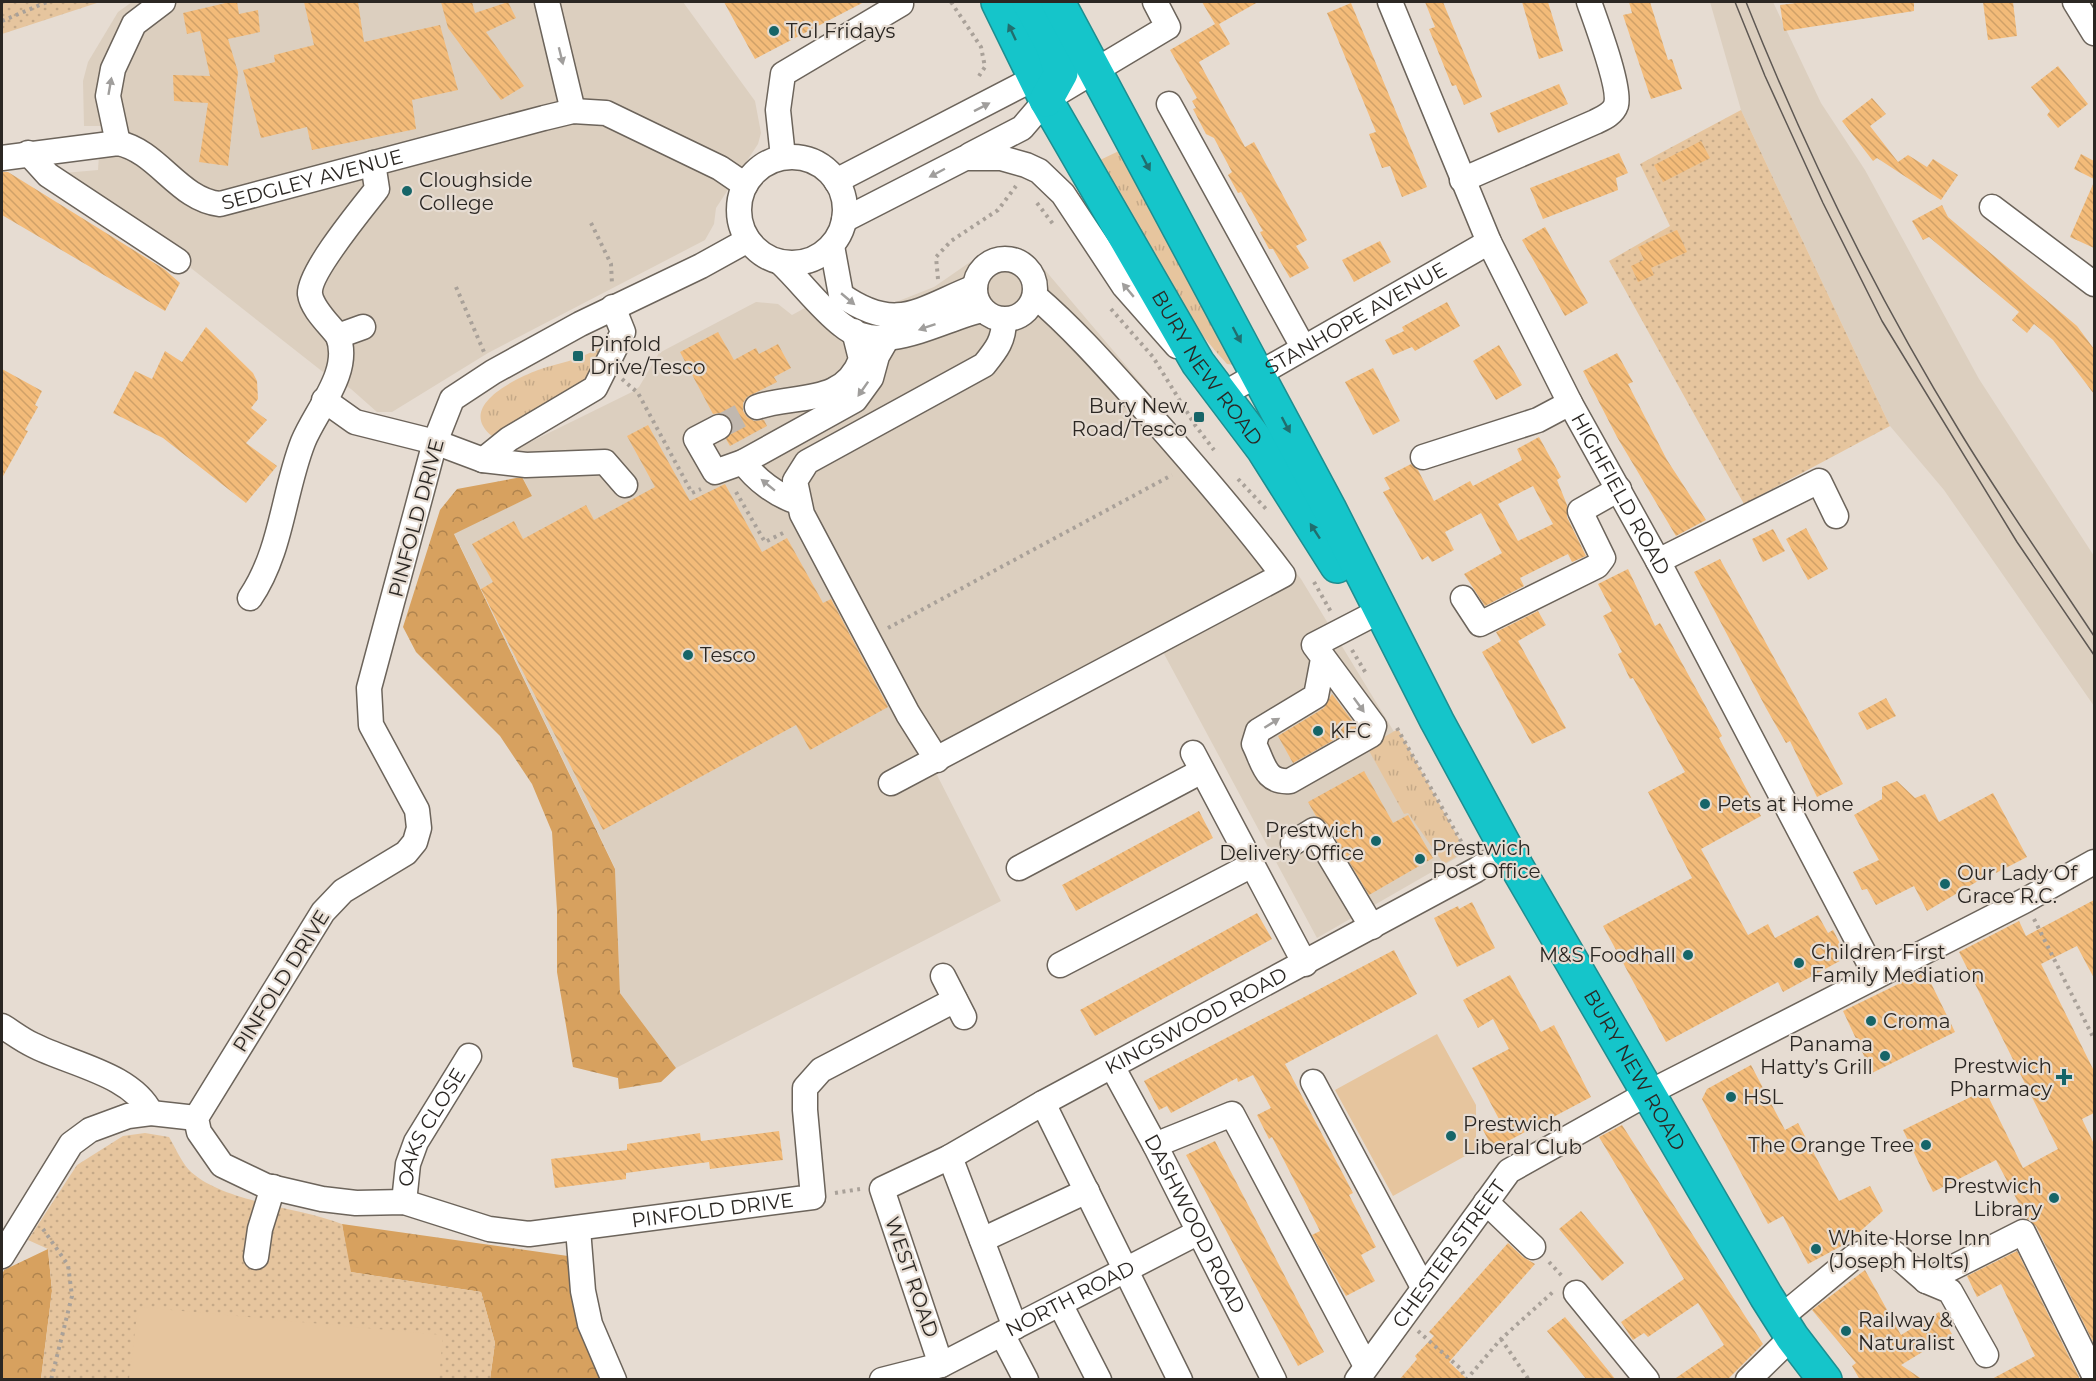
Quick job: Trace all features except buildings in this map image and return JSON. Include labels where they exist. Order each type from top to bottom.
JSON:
[{"type":"highway","name":"BURY NEW ROAD","points":[[998,2],[1047,84],[1198,363],[1263,449],[1437,721]]},
{"type":"highway","points":[[1029,2],[1052,44],[1047,84],[1095,71]]},
{"type":"highway","name":"BURY NEW ROAD","points":[[1058,2],[1258,374],[1437,721],[1508,850],[1786,1328],[1825,1380]]},
{"type":"street","points":[[2,158],[118,143],[108,96],[113,69],[134,24],[163,2]]},
{"type":"street","points":[[547,2],[573,111]]},
{"type":"street","points":[[783,157],[778,110],[783,74],[902,4],[900,2]]},
{"type":"street","points":[[1095,71],[1168,27],[1155,2]]},
{"type":"street","name":"HIGHFIELD ROAD","points":[[1390,2],[1489,242],[1570,403],[1658,561],[1876,976]]},
{"type":"street","points":[[1462,180],[1595,122],[1612,111],[1617,101],[1614,81],[1589,2]]},
{"type":"street","points":[[2075,2],[2094,33]]},
{"type":"street","points":[[836,181],[1047,84]]},
{"type":"street","points":[[844,220],[1022,128],[1047,84]]},
{"type":"street","points":[[1169,104],[1303,347]]},
{"type":"street","name":"SEDGLEY AVENUE","points":[[118,143],[139,150],[203,200],[220,204],[573,111],[606,113],[720,168],[745,185]]},
{"type":"street","points":[[28,153],[48,175],[178,261]]},
{"type":"street","points":[[781,262],[808,260],[832,246],[844,220],[844,200],[836,181],[813,161],[783,157],[767,163],[754,172],[745,185],[738,213],[748,240],[762,254],[781,262],[843,327],[869,337],[888,337],[993,315],[1014,318],[1026,312],[1035,296],[1034,280],[1028,269],[1019,262],[1007,259],[995,260],[985,267],[978,276],[975,287],[977,302],[993,315],[1004,333],[1000,345],[984,364],[807,462],[795,481],[798,502],[908,714],[937,760]]},
{"type":"street","points":[[966,158],[1001,158],[1040,171],[1063,194],[1124,286],[1174,343],[1198,363]]},
{"type":"street","points":[[250,598],[260,583],[271,555],[304,440],[342,361],[338,336],[313,303],[310,288],[319,268],[378,189],[373,163]]},
{"type":"street","points":[[1992,207],[2094,284]]},
{"type":"street","name":"PINFOLD DRIVE","points":[[748,240],[710,262],[613,307],[493,372],[452,399],[435,442],[369,688],[371,725],[417,810],[419,828],[415,842],[406,853],[343,891],[323,912],[196,1118],[199,1132],[222,1165],[273,1187],[322,1199],[356,1203],[404,1202],[489,1228],[529,1234],[813,1197]]},
{"type":"street","name":"STANHOPE AVENUE","points":[[1222,395],[1489,242]]},
{"type":"street","points":[[832,246],[841,295],[861,309],[885,317],[911,314],[975,287]]},
{"type":"street","points":[[891,783],[1283,575],[1251,532],[1072,328],[1035,296]]},
{"type":"street","points":[[483,460],[509,440],[595,388],[609,365],[623,332],[613,307]]},
{"type":"street","points":[[338,336],[363,327]]},
{"type":"street","points":[[757,407],[768,403],[819,397],[846,383],[857,369],[861,359],[854,331]]},
{"type":"street","points":[[719,427],[696,439],[719,481],[743,462],[855,400],[871,378],[877,356],[888,337]]},
{"type":"street","points":[[324,400],[355,422],[435,442],[483,460],[526,465],[605,462],[625,485]]},
{"type":"street","points":[[1423,457],[1538,420],[1570,403]]},
{"type":"street","points":[[743,462],[750,472],[784,498],[798,502]]},
{"type":"street","points":[[1658,561],[1819,481],[1836,516]]},
{"type":"street","points":[[1463,598],[1480,624],[1597,566],[1603,558],[1580,512],[1619,489]]},
{"type":"street","points":[[1323,659],[1316,696],[1258,731],[1254,744],[1271,779],[1278,782],[1290,781],[1371,735],[1374,726],[1314,645],[1370,616]]},
{"type":"street","points":[[1019,868],[1043,846],[1198,762],[1305,964]]},
{"type":"street","points":[[1293,843],[1314,830],[1372,927]]},
{"type":"street","name":"KINGSWOOD ROAD","points":[[882,1190],[950,1157],[1043,1103],[1113,1068],[1305,964],[1508,850]]},
{"type":"street","name":"CHESTER STREET","points":[[1361,1373],[1509,1171],[1650,1092],[2024,901],[2094,862]]},
{"type":"street","points":[[1060,965],[1252,865]]},
{"type":"street","points":[[813,1197],[805,1088],[821,1070],[959,1009],[943,976]]},
{"type":"street","points":[[2,1026],[34,1046],[106,1076],[144,1099],[151,1113]]},
{"type":"street","name":"OAKS CLOSE","points":[[404,1202],[408,1164],[416,1143],[445,1078],[469,1056]]},
{"type":"street","name":"DASHWOOD ROAD","points":[[1113,1068],[1155,1144],[1197,1233],[1274,1380]]},
{"type":"street","points":[[1313,1082],[1423,1287]]},
{"type":"street","points":[[1043,1103],[1180,1380]]},
{"type":"street","points":[[2,1256],[71,1144],[90,1130],[113,1120],[151,1113],[196,1118]]},
{"type":"street","points":[[1155,1144],[1232,1114],[1361,1373]]},
{"type":"street","points":[[950,1157],[982,1240],[1008,1331],[1026,1380]]},
{"type":"street","points":[[264,1250],[273,1187]]},
{"type":"street","name":"WEST ROAD","points":[[882,1190],[941,1365]]},
{"type":"street","points":[[982,1240],[1087,1191]]},
{"type":"street","points":[[1486,1202],[1533,1248]]},
{"type":"street","points":[[578,1229],[583,1291],[590,1324],[614,1378]]},
{"type":"street","points":[[1926,1281],[2023,1232],[2094,1375]]},
{"type":"street","name":"NORTH ROAD","points":[[882,1380],[941,1365],[1197,1233]]},
{"type":"street","points":[[1748,1380],[1786,1328],[1855,1256],[1872,1249],[1894,1252],[1926,1281],[1946,1287],[1986,1355]]},
{"type":"street","points":[[1571,1287],[1605,1310],[1643,1378]]},
{"type":"street","points":[[1060,1304],[1099,1380]]},
{"type":"path","points":[[2,21],[47,2]]},
{"type":"path","points":[[951,2],[981,47],[985,67],[979,76]]},
{"type":"path","points":[[591,223],[611,264],[613,307]]},
{"type":"path","points":[[456,287],[493,372]]},
{"type":"path","points":[[609,365],[638,393],[692,493],[719,481],[765,542],[790,529]]},
{"type":"path","points":[[869,638],[1192,463]]},
{"type":"path","points":[[2024,901],[2094,1039]]},
{"type":"path","points":[[813,1197],[856,1189],[882,1190]]},
{"type":"path","points":[[27,1215],[48,1233],[68,1265],[72,1296],[51,1380]]},
{"type":"path","points":[[1403,1314],[1413,1327],[1461,1369],[1466,1380],[1501,1340],[1571,1287],[1533,1248]]},
{"type":"path","points":[[1501,1340],[1529,1380]]},
{"type":"shaded area","name":"Cloughside College","points":[[132,2],[683,2],[755,101],[761,133],[758,144],[716,208],[714,224],[705,240],[488,353],[392,412],[377,412],[351,389],[323,372],[182,261],[64,173],[98,170],[101,126],[84,126],[83,81],[88,62],[118,12]]},
{"type":"shaded area","points":[[1710,2],[1773,2],[1821,103],[1865,170],[1979,379],[2094,556],[2094,706],[1944,490],[1890,426],[1741,110]]},
{"type":"shaded area","points":[[1012,246],[1039,263],[1195,447],[1301,579],[1463,845],[1463,854],[1317,938],[1163,652],[936,773],[1001,901],[676,1068],[620,993],[615,868],[454,533],[532,496],[510,452],[632,392],[639,387],[659,353],[756,302],[778,304],[792,315],[851,283],[866,300],[886,306],[934,287],[992,247]]},
{"type":"green space","points":[[2,2],[100,2],[2,34]]},
{"type":"green space","points":[[1741,110],[1890,426],[1744,504],[1609,261],[1670,226],[1640,164]]},
{"type":"green space","points":[[1121,150],[1236,365],[1227,364],[1189,318],[1156,267],[1127,214],[1100,160]]},
{"type":"green space","points":[[608,344],[597,372],[581,387],[492,436],[483,425],[481,415],[484,405],[503,387],[528,374],[578,358]]},
{"type":"green space","points":[[522,477],[532,496],[454,534],[615,869],[620,993],[676,1068],[661,1082],[619,1089],[618,1078],[573,1067],[557,972],[557,910],[552,832],[532,784],[500,736],[416,652],[403,627],[440,510],[457,489]]},
{"type":"green space","points":[[1398,729],[1462,845],[1457,856],[1444,864],[1408,813],[1404,814],[1367,747]]},
{"type":"green space","points":[[1437,1034],[1476,1105],[1476,1150],[1393,1196],[1335,1090]]},
{"type":"green space","points":[[145,1133],[169,1137],[189,1170],[220,1190],[342,1224],[351,1272],[481,1292],[495,1343],[490,1379],[41,1379],[52,1291],[48,1249],[28,1240],[77,1165],[123,1136]]},
{"type":"green space","points":[[342,1224],[568,1256],[571,1295],[578,1327],[603,1379],[490,1379],[495,1343],[481,1292],[350,1272]]},
{"type":"green space","points":[[48,1249],[52,1291],[41,1379],[2,1380],[2,1275],[4,1270]]},
{"type":"green space","points":[[138,1307],[443,1335],[439,1379],[129,1379]]},
{"type":"tunnel","points":[[719,427],[757,407]]},
{"type":"tram line","points":[[1735,2],[1765,76],[1823,203],[1882,321],[2017,542],[2094,655]]},
{"type":"tram line","points":[[1746,2],[1817,167],[1899,328],[1976,458],[2094,636]]},
{"type":"place","name":"TGI Fridays","points":[[774,31]]},
{"type":"place","name":"Cloughside College","points":[[407,191]]},
{"type":"place","name":"Pinfold Drive/Tesco","points":[[578,356]]},
{"type":"place","name":"Bury New Road/Tesco","points":[[1199,417]]},
{"type":"place","name":"Tesco","points":[[688,655]]},
{"type":"place","name":"KFC","points":[[1318,731]]},
{"type":"place","name":"Pets at Home","points":[[1705,804]]},
{"type":"place","name":"Prestwich Delivery Office","points":[[1376,841]]},
{"type":"place","name":"Prestwich Post Office","points":[[1420,859]]},
{"type":"place","name":"Our Lady Of Grace R.C.","points":[[1945,884]]},
{"type":"place","name":"M&S Foodhall","points":[[1688,955]]},
{"type":"place","name":"Children First Family Mediation","points":[[1799,963]]},
{"type":"place","name":"Croma","points":[[1871,1021]]},
{"type":"place","name":"Panama Hatty’s Grill","points":[[1885,1056]]},
{"type":"place","name":"Prestwich Pharmacy","points":[[2064,1077]]},
{"type":"place","name":"HSL","points":[[1731,1097]]},
{"type":"place","name":"Prestwich Liberal Club","points":[[1451,1136]]},
{"type":"place","name":"The Orange Tree","points":[[1926,1145]]},
{"type":"place","name":"Prestwich Library","points":[[2054,1198]]},
{"type":"place","name":"White Horse Inn (Joseph Holts)","points":[[1816,1249]]},
{"type":"place","name":"Railway & Naturalist","points":[[1846,1331]]}]
